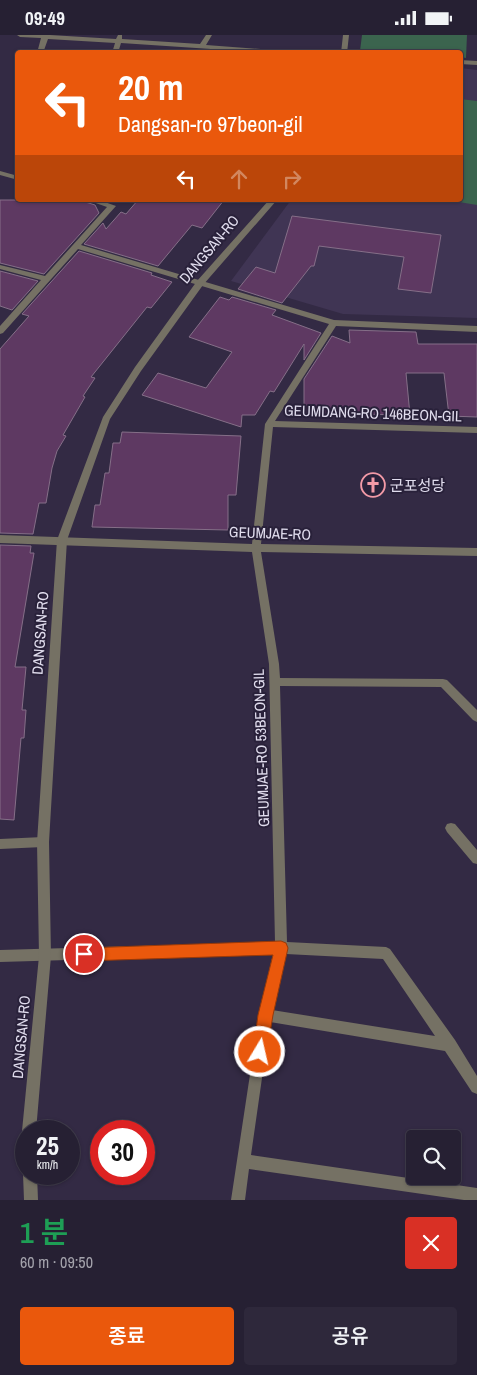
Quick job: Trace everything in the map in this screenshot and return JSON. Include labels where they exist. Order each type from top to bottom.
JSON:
[{"type":"street","points":[[20,35],[119,38],[264,50]]},
{"type":"street","points":[[202,46],[209,35]]},
{"type":"street","points":[[344,50],[346,35]]},
{"type":"street","points":[[41,50],[45,37]]},
{"type":"street","points":[[463,62],[477,63]]},
{"type":"street","points":[[0,173],[15,177]]},
{"type":"street","points":[[0,331],[112,206],[98,202]]},
{"type":"street","name":"DANGSAN-RO","points":[[30,1120],[45,956],[43,842],[62,540],[106,419],[138,369],[200,283],[270,202]]},
{"type":"street","points":[[77,246],[334,323],[477,329]]},
{"type":"street","points":[[0,267],[47,279]]},
{"type":"street","points":[[269,423],[334,323]]},
{"type":"street","name":"GEUMDANG-RO 146BEON-GIL","points":[[269,423],[477,429]]},
{"type":"street","name":"GEUMJAE-RO 53BEON-GIL","points":[[238,1200],[265,1015],[281,948],[274,664],[256,548],[269,423]]},
{"type":"street","name":"GEUMJAE-RO","points":[[0,539],[256,548],[477,552]]},
{"type":"street","points":[[274,682],[444,683],[477,717]]},
{"type":"street","points":[[450,828],[477,859]]},
{"type":"street","points":[[0,844],[43,842]]},
{"type":"street","points":[[0,956],[281,948],[386,953],[476,1081]]},
{"type":"street","points":[[265,1015],[450,1045]]},
{"type":"street","points":[[244,1161],[477,1195]]},
{"type":"street","points":[[30,1185],[31,1200]]},
{"type":"shaded area","points":[[463,68],[477,70],[477,318],[343,314],[231,281],[290,202],[463,202]]},
{"type":"green space","points":[[362,35],[467,35],[466,58],[463,58],[463,50],[360,50]]},
{"type":"green space","points":[[463,99],[477,101],[477,205],[459,202],[463,202]]},
{"type":"building","points":[[0,200],[15,200],[15,202],[85,202],[95,205],[99,213],[44,274],[0,263]]},
{"type":"building","points":[[136,202],[222,202],[202,228],[192,225],[158,266],[84,244],[103,223],[106,229],[121,212],[126,214]]},
{"type":"building","points":[[292,216],[441,235],[431,293],[398,289],[404,257],[319,246],[314,266],[311,266],[282,303],[238,289],[256,267],[275,273]]},
{"type":"building","points":[[79,251],[152,273],[151,275],[172,282],[151,308],[147,307],[91,377],[95,378],[83,396],[85,397],[63,435],[66,436],[57,451],[46,503],[39,503],[33,534],[0,533],[0,349],[29,316],[22,314]]},
{"type":"building","points":[[0,271],[38,281],[12,310],[0,306]]},
{"type":"building","points":[[220,297],[229,300],[232,297],[276,310],[272,315],[321,333],[304,360],[304,344],[274,392],[270,391],[255,415],[242,415],[241,427],[142,395],[158,373],[206,388],[232,352],[189,337]]},
{"type":"building","points":[[349,330],[416,332],[418,344],[477,344],[477,417],[449,416],[444,373],[406,373],[410,415],[304,413],[304,379],[332,336],[350,343]]},
{"type":"building","points":[[122,432],[241,436],[236,495],[228,495],[228,530],[92,527],[95,505],[100,505],[105,473],[109,473],[113,443],[120,443]]},
{"type":"building","points":[[0,545],[31,546],[30,553],[34,553],[15,667],[26,667],[22,710],[26,710],[24,738],[21,738],[14,820],[0,819]]},
{"type":"place","name":"군포성당","points":[[373,485]]},
{"type":"route","points":[[84,954],[281,948],[265,1015],[260,1052]]}]
